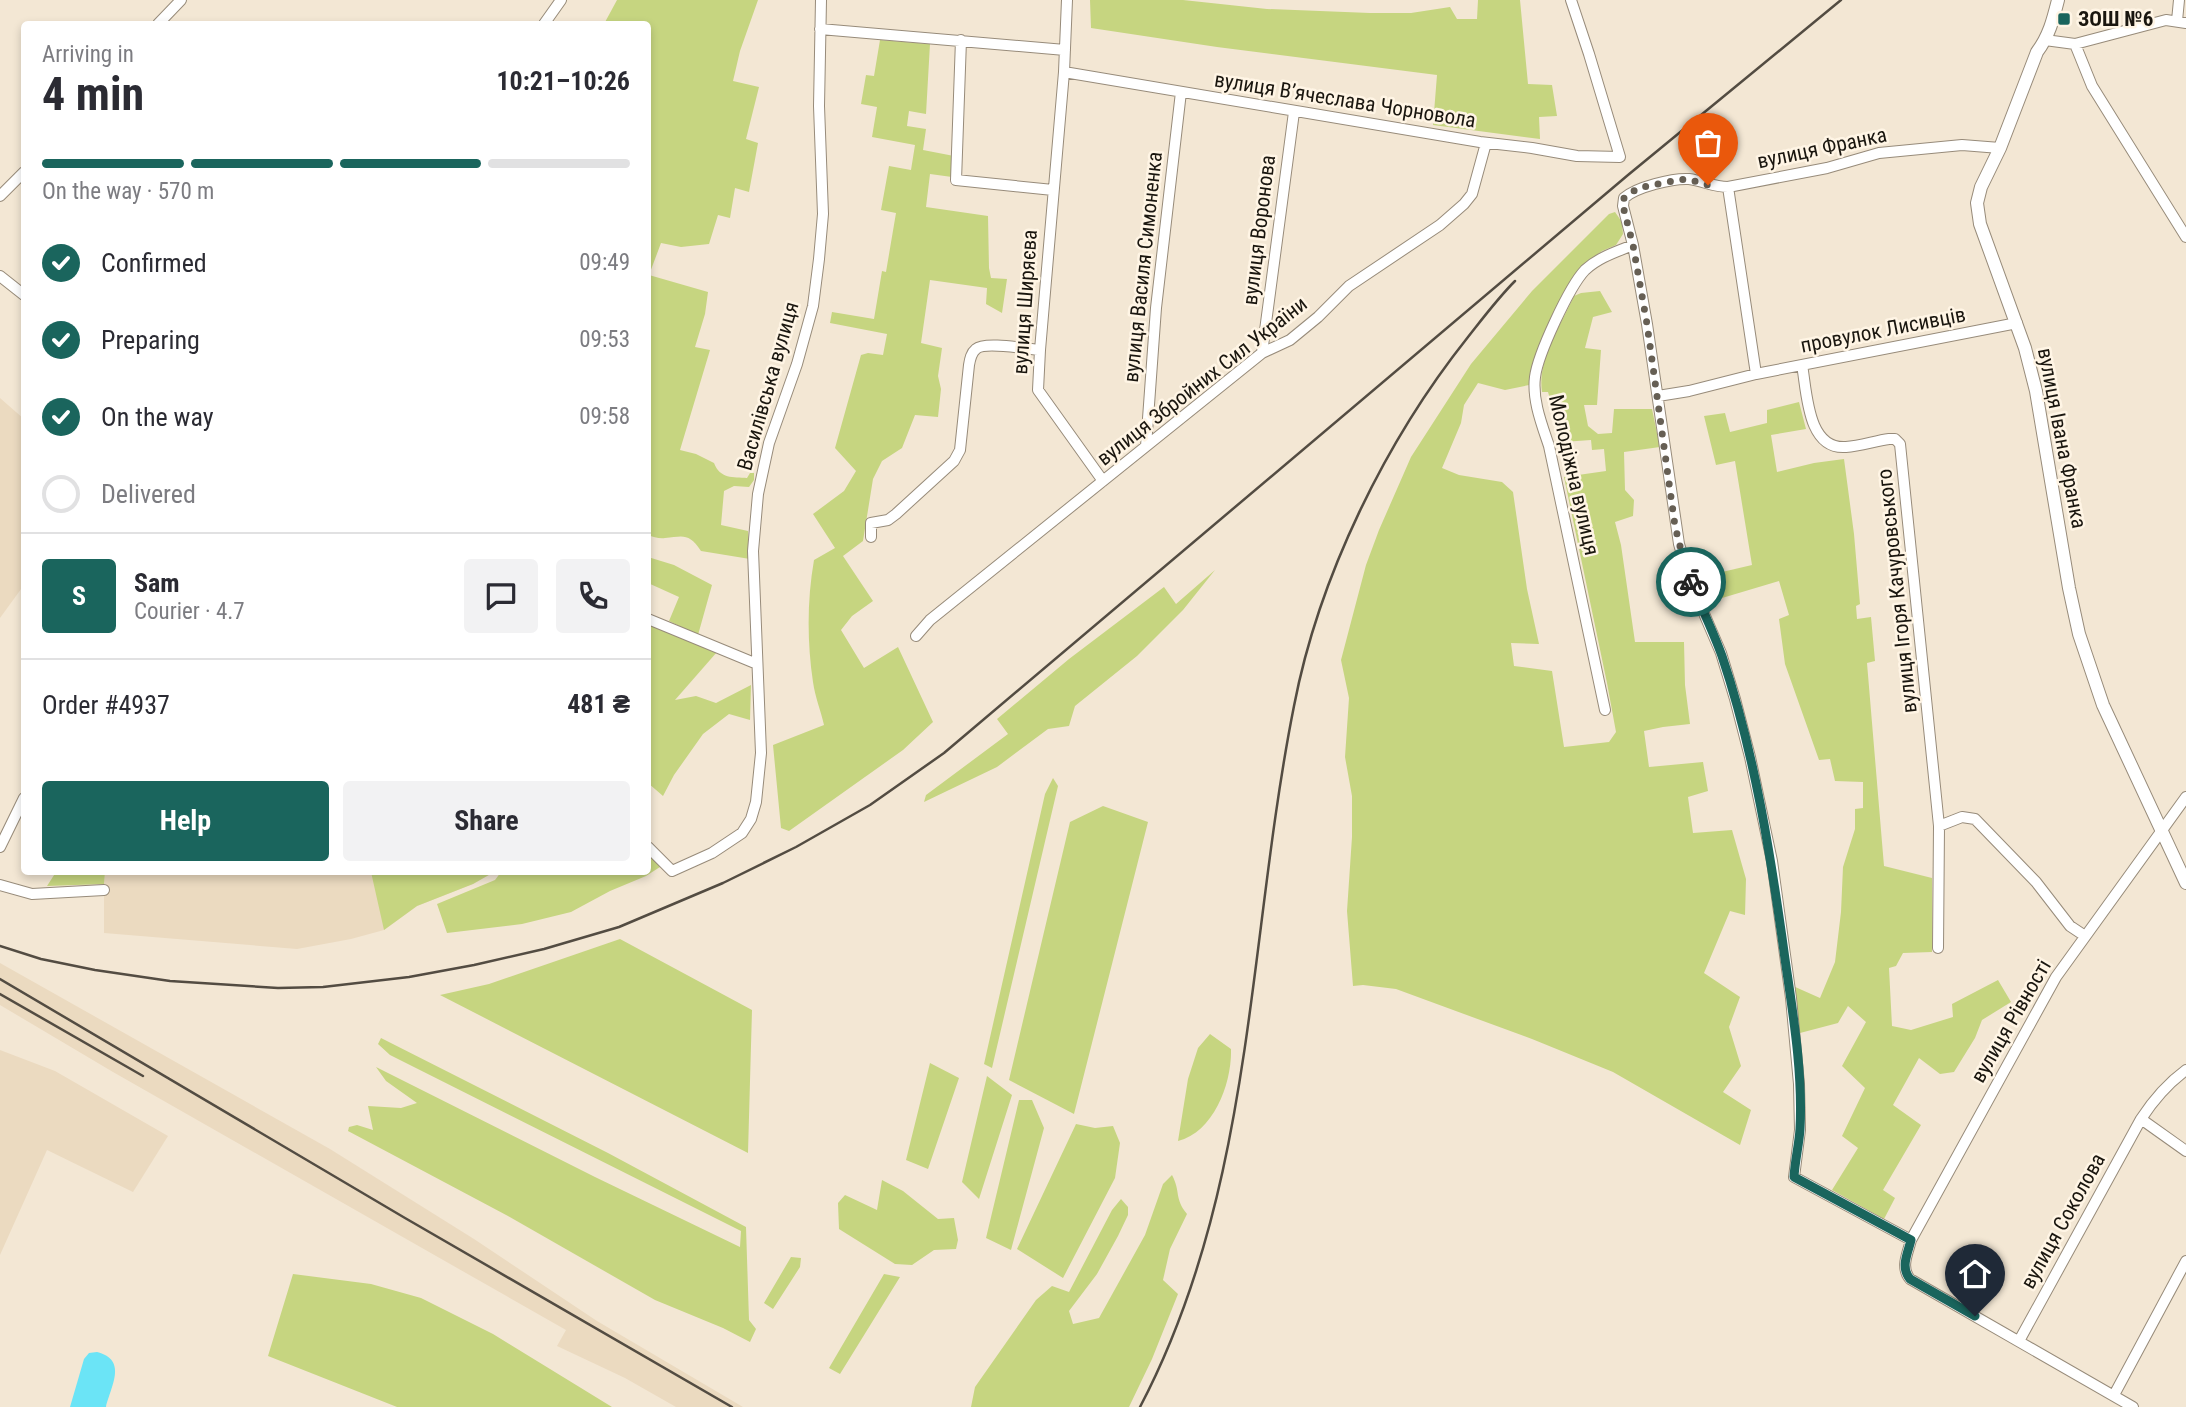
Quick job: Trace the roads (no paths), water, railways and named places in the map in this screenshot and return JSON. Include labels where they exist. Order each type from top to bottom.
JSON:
[{"type":"main road","name":"вулиця Івана Франка","points":[[2058,0],[2052,25],[2037,52],[2000,148],[1987,173],[1977,203],[1980,224],[2017,323],[2036,391],[2079,634],[2103,705],[2186,883]]},
{"type":"street","points":[[161,21],[181,0]]},
{"type":"street","points":[[546,21],[561,0]]},
{"type":"street","name":"Василівська вулиця","points":[[651,850],[672,871],[712,853],[742,832],[751,819],[756,802],[761,752],[753,551],[758,494],[769,443],[797,364],[813,306],[819,259],[823,214],[819,106],[821,0]]},
{"type":"street","name":"вулиця Ширяєва","points":[[1067,0],[1064,72],[1038,390],[1103,481]]},
{"type":"street","name":"вулиця Вʼячеслава Чорновола","points":[[1064,72],[1486,143],[1577,156],[1620,157],[1571,0]]},
{"type":"street","points":[[2045,40],[2075,44],[2152,23],[2181,22],[2179,0]]},
{"type":"street","points":[[820,29],[1065,50]]},
{"type":"street","points":[[961,40],[956,180],[1053,190]]},
{"type":"street","points":[[2075,44],[2099,97],[2186,237]]},
{"type":"street","name":"вулиця Василя Симоненка","points":[[1146,446],[1156,308],[1181,93]]},
{"type":"street","name":"вулиця Воронова","points":[[1262,353],[1294,111]]},
{"type":"street","name":"вулиця Збройних Сил України","points":[[916,636],[930,620],[1262,353],[1290,340],[1349,286],[1440,225],[1464,205],[1472,194],[1486,143]]},
{"type":"street","name":"вулиця Франка","points":[[1633,245],[1623,206],[1624,198],[1638,188],[1687,179],[1714,187],[1728,187],[1827,168],[1879,153],[1962,145],[2000,148]]},
{"type":"street","points":[[0,196],[21,175]]},
{"type":"street","points":[[1728,187],[1756,374]]},
{"type":"street","points":[[1633,245],[1679,544],[1690,581],[1721,653],[1735,699],[1772,861],[1800,1084],[1800,1130],[1794,1177],[1911,1240],[1904,1266],[1910,1279],[2133,1407]]},
{"type":"street","name":"Молодіжна вулиця","points":[[1605,710],[1549,446],[1538,412],[1535,378],[1538,362],[1578,279],[1595,261],[1633,245]]},
{"type":"street","points":[[0,276],[21,293]]},
{"type":"street","name":"провулок Лисивців","points":[[1658,396],[2017,323]]},
{"type":"street","points":[[871,537],[871,523],[888,520],[954,461],[960,450],[972,352],[979,346],[990,345],[1040,350]]},
{"type":"street","name":"вулиця Ігоря Качуровського","points":[[1802,365],[1811,419],[1816,431],[1833,446],[1845,447],[1889,439],[1895,439],[1900,444],[1939,826],[1938,948]]},
{"type":"street","points":[[651,620],[757,664]]},
{"type":"street","name":"вулиця Рівності","points":[[1911,1240],[2056,977],[2186,797]]},
{"type":"street","points":[[0,846],[21,804]]},
{"type":"street","points":[[1939,826],[1962,817],[1975,819],[2017,861],[2070,926],[2085,936]]},
{"type":"street","points":[[0,885],[32,894],[104,890]]},
{"type":"street","name":"вулиця Соколова","points":[[2019,1341],[2141,1119],[2154,1099],[2186,1070]]},
{"type":"street","points":[[2141,1119],[2186,1151]]},
{"type":"street","points":[[2114,1395],[2186,1261]]},
{"type":"water","points":[[97,1352],[112,1361],[115,1367],[114,1382],[106,1407],[70,1407],[84,1359],[89,1353]]},
{"type":"railway","points":[[0,946],[41,959],[170,981],[278,988],[323,987],[409,977],[544,949],[619,927],[723,883],[796,847],[870,805],[944,753],[1628,175],[1841,0]]},
{"type":"railway","points":[[1140,1407],[1178,1324],[1206,1238],[1227,1151],[1243,1063],[1279,795],[1294,706],[1320,608],[1360,511],[1410,420],[1468,337],[1515,281]]},
{"type":"railway","points":[[0,979],[732,1407]]},
{"type":"railway","points":[[0,994],[143,1076]]},
{"type":"place","name":"ЗОШ №6","points":[[2064,19]]}]
